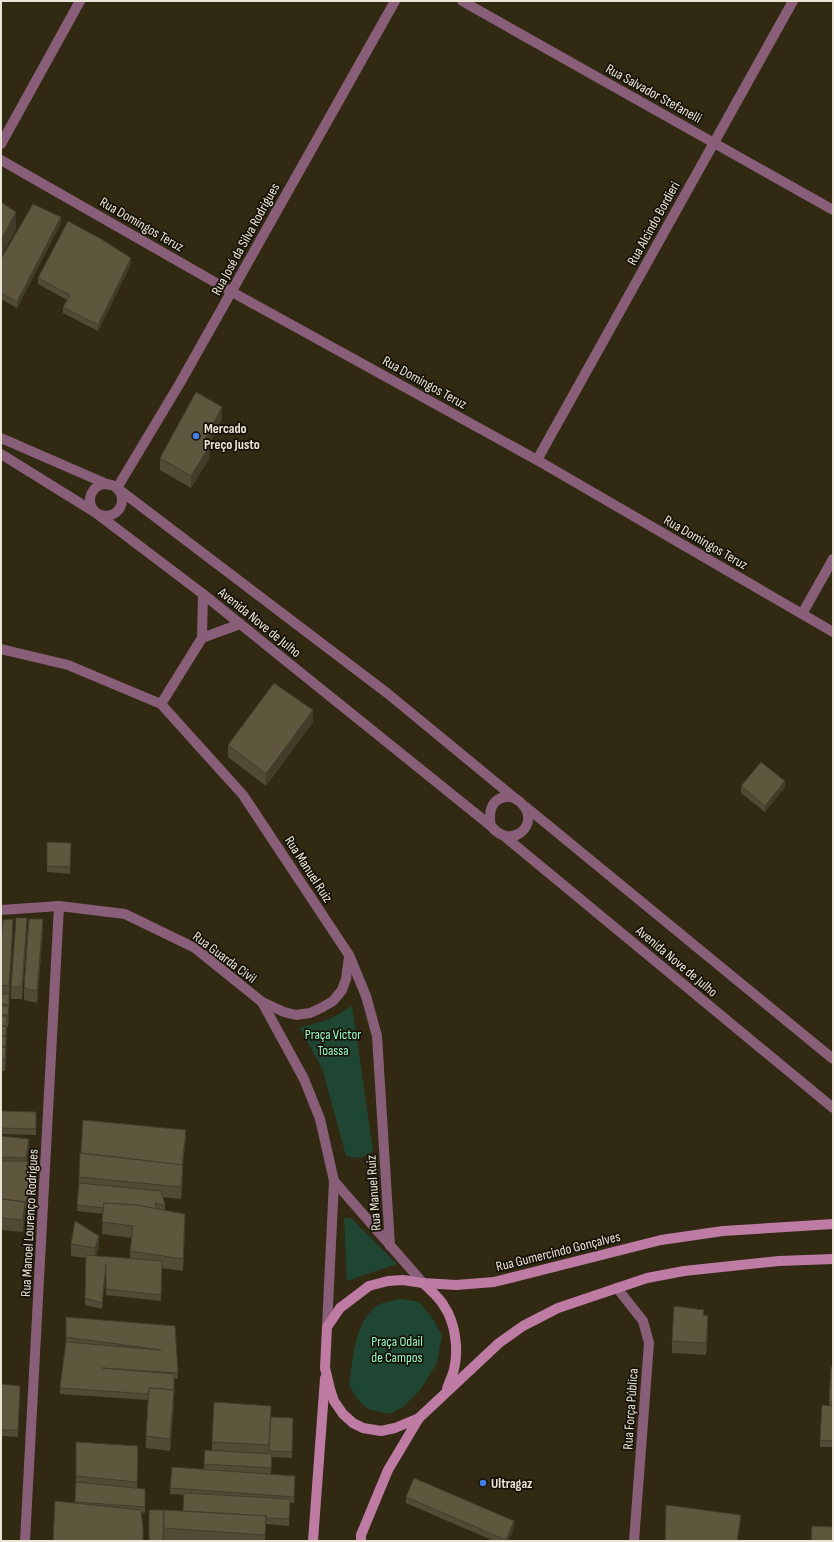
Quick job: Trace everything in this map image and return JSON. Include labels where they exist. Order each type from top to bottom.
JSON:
[{"type":"main road","name":"Rua Gumercindo Gonçalves","points":[[423,1283],[456,1285],[494,1282],[661,1240],[724,1231],[833,1224]]},
{"type":"main road","points":[[361,1541],[361,1535],[388,1470],[419,1418],[446,1391],[499,1343],[523,1326],[558,1308],[648,1278],[684,1271],[779,1261],[833,1259]]},
{"type":"main road","points":[[314,1541],[325,1368],[326,1327],[340,1308],[369,1286],[388,1281],[403,1280],[423,1283],[444,1305],[454,1332],[456,1352],[454,1368],[446,1391]]},
{"type":"main road","points":[[325,1368],[334,1401],[343,1414],[353,1423],[363,1428],[381,1430],[396,1428],[419,1418]]},
{"type":"street","points":[[1,144],[80,1]]},
{"type":"street","name":"Rua José da Silva Rodrigues","points":[[113,486],[180,383],[395,1]]},
{"type":"street","name":"Rua Salvador Stefanelli","points":[[462,1],[833,210]]},
{"type":"street","name":"Rua Alcindo Bordieri","points":[[537,460],[793,1]]},
{"type":"street","name":"Rua Domingos Teruz","points":[[1,160],[232,292],[537,460],[833,632]]},
{"type":"street","name":"Avenida Nove de Julho","points":[[1,438],[113,486],[387,693],[833,1059]]},
{"type":"street","name":"Avenida Nove de Julho","points":[[1,454],[96,513],[203,594],[491,826],[496,833],[504,836],[833,1108]]},
{"type":"street","points":[[101,485],[113,486],[121,495],[122,503],[119,510],[112,515],[104,517],[96,513],[91,506],[90,498],[94,490],[101,485]]},
{"type":"street","points":[[802,614],[833,559]]},
{"type":"street","points":[[161,704],[202,638],[203,594]]},
{"type":"street","points":[[202,638],[240,624]]},
{"type":"street","name":"Rua Manuel Ruiz","points":[[1,649],[68,665],[161,704],[243,795],[349,955],[366,996],[377,1036],[390,1246]]},
{"type":"street","points":[[491,826],[489,817],[492,806],[499,800],[509,797],[517,800]]},
{"type":"street","points":[[504,836],[514,837],[521,833],[527,826],[528,817],[526,807]]},
{"type":"street","name":"Rua Guarda Civil","points":[[1,910],[59,906],[125,914],[195,948],[262,1002],[284,1012],[296,1015],[310,1013],[333,1001],[342,990],[346,979],[349,955]]},
{"type":"street","name":"Rua Manoel Lourenço Rodrigues","points":[[25,1541],[59,906]]},
{"type":"street","points":[[262,1002],[304,1079],[320,1119],[334,1181],[326,1327]]},
{"type":"street","points":[[334,1181],[423,1283]]},
{"type":"street","name":"Rua Força Pública","points":[[617,1288],[643,1321],[649,1343],[634,1541]]},
{"type":"green space","name":"Praça Victor Toassa","points":[[352,1006],[373,1151],[361,1158],[346,1156],[322,1068],[300,1028],[330,1019]]},
{"type":"green space","points":[[344,1218],[351,1218],[397,1264],[347,1281]]},
{"type":"green space","name":"Praça Odail de Campos","points":[[402,1299],[419,1302],[431,1316],[442,1335],[437,1363],[420,1390],[403,1407],[390,1414],[368,1409],[359,1401],[349,1385],[357,1338],[366,1317],[374,1308],[383,1303]]},
{"type":"building","points":[[1,202],[16,212],[1,240]]},
{"type":"building","points":[[33,204],[61,217],[17,302],[1,293],[1,259]]},
{"type":"building","points":[[68,221],[131,258],[98,325],[63,307],[70,295],[38,278]]},
{"type":"building","name":"Mercado Preço Justo","points":[[196,392],[222,407],[204,442],[210,445],[191,476],[160,458]]},
{"type":"building","points":[[274,683],[313,710],[266,774],[228,745]]},
{"type":"building","points":[[761,762],[785,781],[765,806],[741,786]]},
{"type":"building","points":[[47,842],[71,843],[70,867],[47,866]]},
{"type":"building","points":[[16,918],[27,918],[22,987],[11,987]]},
{"type":"building","points":[[13,919],[9,986],[1,985],[1,944],[3,920]]},
{"type":"building","points":[[29,919],[43,919],[37,991],[24,988]]},
{"type":"building","points":[[1,994],[9,994],[9,1005],[1,1004]]},
{"type":"building","points":[[1,1006],[9,1006],[8,1015],[1,1015]]},
{"type":"building","points":[[1,1016],[7,1016],[6,1026],[1,1025]]},
{"type":"building","points":[[1,1026],[6,1026],[6,1036],[1,1035]]},
{"type":"building","points":[[1,1036],[6,1037],[6,1046],[1,1046]]},
{"type":"building","points":[[1,1047],[6,1048],[5,1059],[1,1059]]},
{"type":"building","points":[[1,1111],[36,1112],[36,1129],[1,1128]]},
{"type":"building","points":[[83,1120],[186,1130],[182,1165],[81,1153]]},
{"type":"building","points":[[1,1136],[29,1139],[26,1158],[1,1157]]},
{"type":"building","points":[[80,1153],[183,1165],[181,1187],[79,1177]]},
{"type":"building","points":[[1,1161],[28,1161],[28,1202],[1,1199]]},
{"type":"building","points":[[79,1183],[161,1191],[165,1205],[155,1203],[156,1209],[136,1205],[104,1203],[104,1208],[77,1205]]},
{"type":"building","points":[[1,1199],[25,1202],[23,1220],[1,1218]]},
{"type":"building","points":[[104,1203],[136,1205],[185,1214],[183,1259],[130,1251],[133,1226],[102,1222]]},
{"type":"building","points":[[75,1221],[99,1236],[95,1248],[71,1244]]},
{"type":"building","points":[[86,1255],[162,1261],[161,1295],[106,1289],[106,1264],[102,1303],[85,1298]]},
{"type":"building","points":[[674,1306],[704,1310],[703,1315],[708,1316],[706,1343],[672,1341]]},
{"type":"building","points":[[66,1317],[175,1326],[178,1373],[102,1368],[174,1374],[174,1390],[149,1388],[149,1394],[60,1388],[66,1342],[161,1350],[66,1337]]},
{"type":"building","points":[[831,1367],[833,1367],[833,1402],[829,1402]]},
{"type":"building","points":[[1,1384],[20,1386],[18,1430],[1,1430]]},
{"type":"building","points":[[149,1388],[174,1390],[170,1439],[146,1436]]},
{"type":"building","points":[[214,1402],[271,1406],[269,1445],[212,1442]]},
{"type":"building","points":[[822,1405],[833,1406],[833,1441],[820,1440]]},
{"type":"building","points":[[271,1417],[293,1418],[292,1452],[269,1451]]},
{"type":"building","points":[[76,1442],[138,1446],[137,1482],[76,1476]]},
{"type":"building","points":[[205,1450],[272,1454],[271,1468],[204,1464]]},
{"type":"building","points":[[172,1467],[295,1476],[294,1497],[170,1488]]},
{"type":"building","points":[[414,1478],[514,1521],[506,1540],[406,1497]]},
{"type":"building","points":[[76,1482],[145,1489],[145,1507],[75,1502]]},
{"type":"building","points":[[184,1493],[290,1499],[289,1519],[266,1518],[266,1516],[183,1511]]},
{"type":"building","points":[[55,1501],[141,1510],[143,1541],[53,1541]]},
{"type":"building","points":[[666,1505],[741,1515],[737,1541],[665,1541]]},
{"type":"building","points":[[149,1510],[164,1510],[163,1541],[149,1541]]},
{"type":"building","points":[[164,1510],[266,1516],[265,1535],[164,1528]]},
{"type":"building","points":[[812,1526],[833,1527],[833,1541],[811,1541]]},
{"type":"place","name":"Mercado Preço Justo","points":[[196,436]]},
{"type":"place","name":"Ultragaz","points":[[483,1483]]}]
